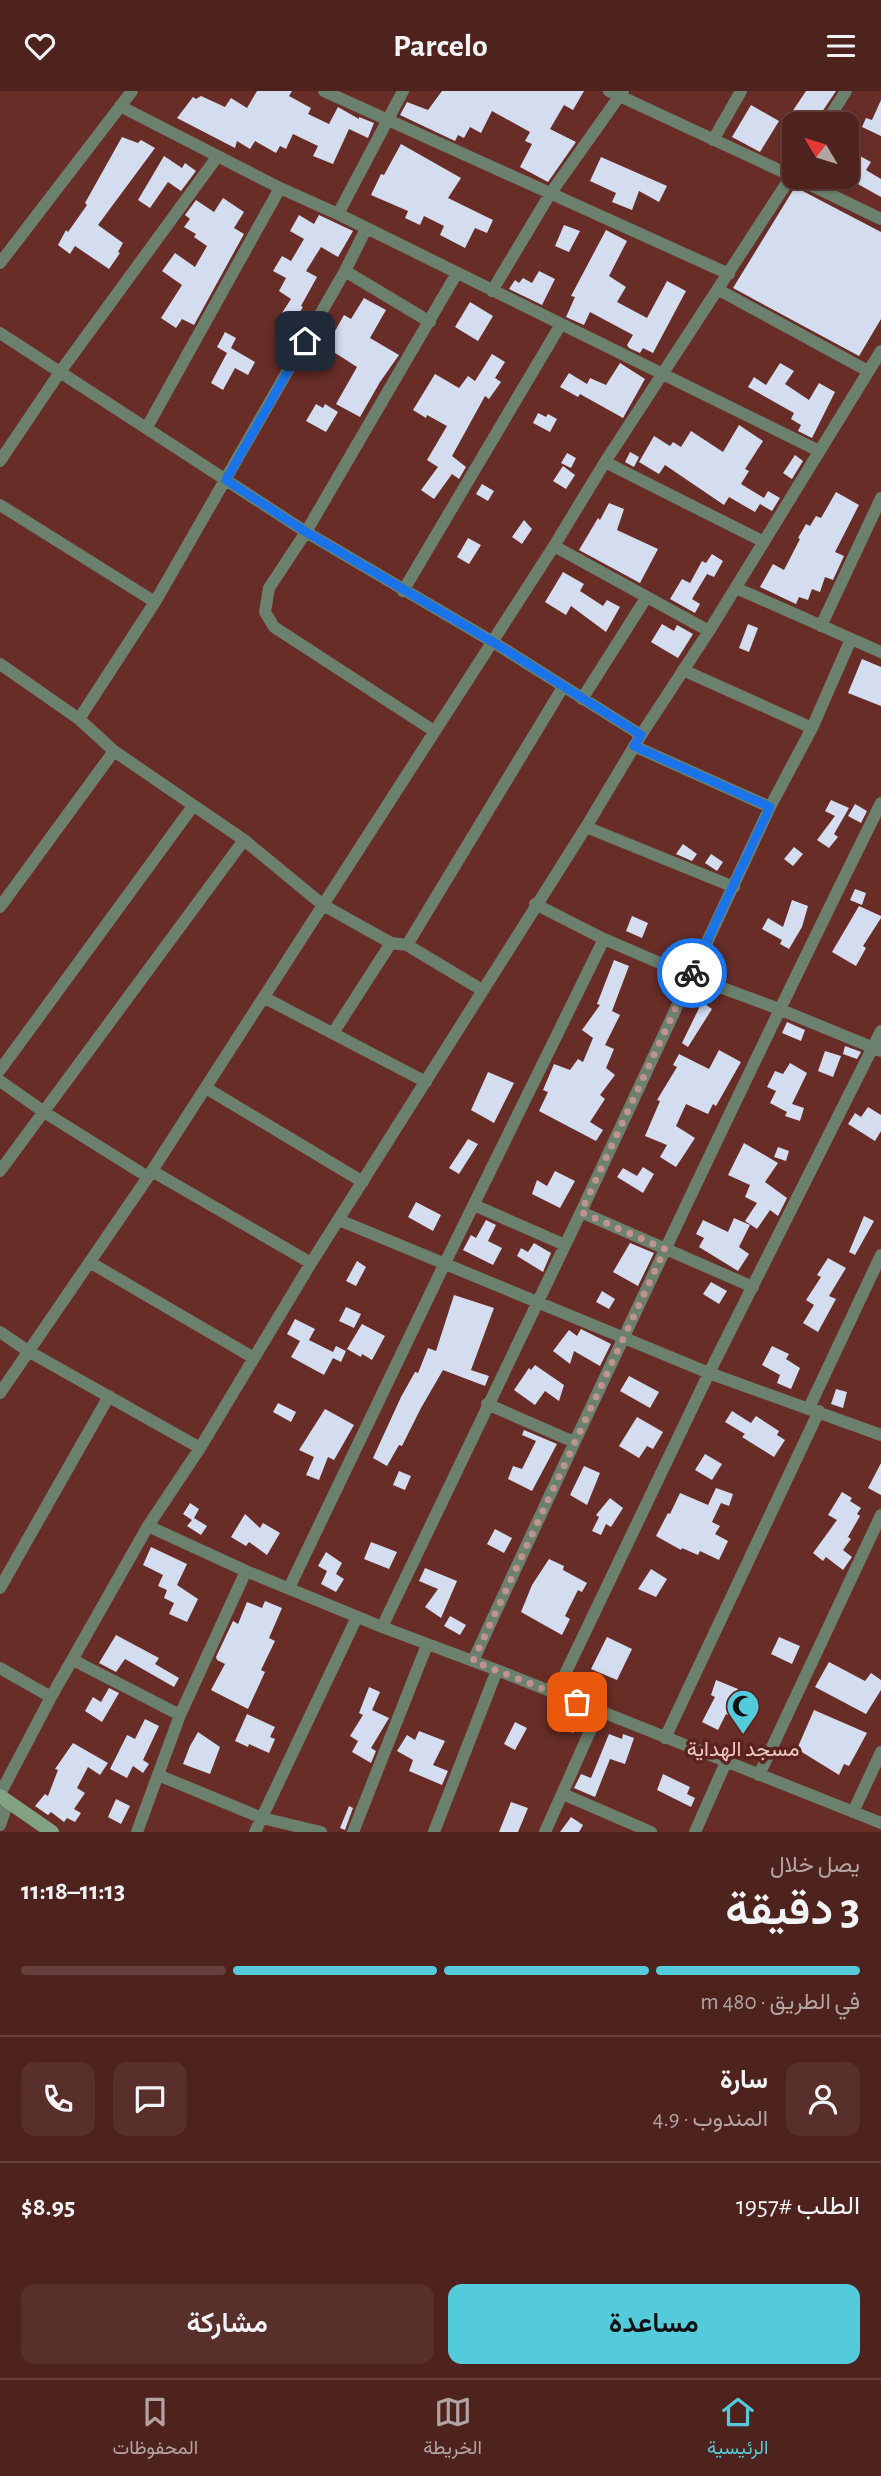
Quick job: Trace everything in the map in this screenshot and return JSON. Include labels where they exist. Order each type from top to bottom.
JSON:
[{"type":"street","points":[[0,263],[132,91]]},
{"type":"street","points":[[324,91],[729,274]]},
{"type":"street","points":[[338,214],[403,91]]},
{"type":"street","points":[[713,140],[741,91]]},
{"type":"street","points":[[833,112],[846,91]]},
{"type":"street","points":[[492,291],[550,194],[617,93],[713,140],[782,169]]},
{"type":"street","points":[[120,106],[217,157],[819,451]]},
{"type":"street","points":[[0,461],[60,372],[217,157]]},
{"type":"street","points":[[148,427],[280,188]]},
{"type":"street","points":[[0,1393],[91,1263],[206,1088],[493,642],[605,462],[783,189]]},
{"type":"street","points":[[822,189],[881,219]]},
{"type":"street","points":[[79,719],[155,602],[345,271],[366,229]]},
{"type":"street","points":[[345,271],[430,322]]},
{"type":"street","points":[[434,731],[274,627],[265,612],[269,588],[306,532],[457,273]]},
{"type":"street","points":[[719,290],[869,371]]},
{"type":"street","points":[[403,591],[561,324]]},
{"type":"street","points":[[0,333],[306,532],[493,642],[582,699],[637,741],[770,807]]},
{"type":"street","points":[[0,1825],[3,1797],[51,1697],[148,1526],[200,1448],[311,1263],[586,827],[637,741],[736,588],[881,351]]},
{"type":"street","points":[[605,462],[764,542]]},
{"type":"street","points":[[821,626],[881,498]]},
{"type":"street","points":[[0,505],[155,602]]},
{"type":"street","points":[[554,546],[646,599],[709,631]]},
{"type":"street","points":[[736,588],[881,652]]},
{"type":"street","points":[[582,699],[646,599]]},
{"type":"street","points":[[382,1627],[581,1212],[770,807],[812,728],[851,639]]},
{"type":"street","points":[[1,665],[79,719],[114,751],[244,840],[323,905],[391,943],[407,945],[482,991]]},
{"type":"street","points":[[683,670],[812,728]]},
{"type":"street","points":[[407,945],[563,687]]},
{"type":"street","points":[[0,907],[114,751]]},
{"type":"street","points":[[473,1661],[779,1009],[881,803]]},
{"type":"street","points":[[0,1070],[193,806]]},
{"type":"street","points":[[586,827],[734,887]]},
{"type":"street","points":[[0,1171],[244,840]]},
{"type":"street","points":[[535,904],[604,939],[690,977],[779,1009],[877,1050]]},
{"type":"street","points":[[289,1588],[604,939]]},
{"type":"street","points":[[333,1033],[391,943]]},
{"type":"street","points":[[265,997],[426,1082]]},
{"type":"street","points":[[556,1693],[709,1373],[877,1050],[881,1031]]},
{"type":"street","points":[[0,1081],[44,1112],[311,1263]]},
{"type":"street","points":[[206,1088],[363,1182]]},
{"type":"street","points":[[474,1205],[565,1245]]},
{"type":"street","points":[[581,1212],[753,1287]]},
{"type":"street","points":[[339,1220],[709,1373],[814,1409],[881,1436]]},
{"type":"street","points":[[665,1738],[881,1255]]},
{"type":"street","points":[[91,1263],[254,1358]]},
{"type":"street","points":[[0,1332],[28,1351],[200,1448]]},
{"type":"street","points":[[0,1588],[109,1396]]},
{"type":"street","points":[[487,1404],[574,1442]]},
{"type":"street","points":[[759,1775],[881,1515]]},
{"type":"street","points":[[148,1526],[246,1571],[357,1617],[881,1823]]},
{"type":"street","points":[[137,1832],[180,1715],[246,1571]]},
{"type":"street","points":[[256,1832],[357,1617]]},
{"type":"street","points":[[352,1832],[427,1645]]},
{"type":"street","points":[[73,1660],[180,1715]]},
{"type":"street","points":[[0,1668],[51,1697]]},
{"type":"street","points":[[434,1832],[496,1670]]},
{"type":"street","points":[[545,1832],[599,1711]]},
{"type":"street","points":[[853,1812],[881,1752]]},
{"type":"street","points":[[695,1832],[726,1762]]},
{"type":"street","points":[[158,1775],[262,1818],[321,1832]]},
{"type":"street","points":[[563,1794],[651,1832]]},
{"type":"street","points":[[3,1797],[52,1832]]},
{"type":"building","points":[[257,91],[292,91],[289,96],[311,108],[308,114],[329,124],[338,107],[359,119],[374,123],[368,138],[349,129],[333,164],[313,156],[318,146],[293,134],[286,149],[280,146],[276,153],[255,141],[250,149],[237,141],[235,148],[177,118],[193,97],[196,99],[201,96],[225,107],[231,98],[247,108]]},
{"type":"building","points":[[442,91],[584,91],[573,110],[564,105],[550,129],[576,142],[548,182],[520,167],[532,144],[525,141],[530,132],[492,111],[481,133],[470,127],[464,138],[458,135],[455,141],[400,115],[407,102],[428,110]]},
{"type":"building","points":[[806,91],[836,91],[822,112],[792,112]]},
{"type":"building","points":[[881,100],[881,136],[862,127],[866,118],[872,120]]},
{"type":"building","points":[[751,105],[779,121],[760,152],[732,137]]},
{"type":"building","points":[[122,137],[138,143],[141,140],[155,148],[98,225],[123,243],[109,269],[75,246],[70,254],[58,245],[66,230],[68,232],[87,205],[85,203]]},
{"type":"building","points":[[401,144],[461,178],[448,198],[493,220],[487,233],[475,228],[465,248],[440,235],[444,226],[424,216],[420,225],[405,218],[408,211],[371,195]]},
{"type":"building","points":[[164,156],[182,168],[185,163],[196,171],[181,191],[168,182],[150,208],[138,200]]},
{"type":"building","points":[[859,156],[871,162],[866,170],[881,179],[881,197],[859,185]]},
{"type":"building","points":[[601,157],[667,186],[659,202],[639,191],[632,210],[612,202],[616,193],[590,181]]},
{"type":"building","points":[[794,189],[799,189],[881,232],[881,319],[859,356],[733,288]]},
{"type":"building","points":[[223,198],[244,212],[234,228],[244,234],[194,325],[182,319],[176,328],[161,318],[182,285],[162,271],[175,253],[195,267],[207,246],[194,237],[196,234],[184,227],[190,219],[185,215],[196,200],[214,212]]},
{"type":"building","points":[[299,215],[314,224],[319,215],[353,231],[338,257],[321,247],[306,271],[317,277],[292,324],[280,316],[291,299],[279,291],[286,278],[273,271],[282,256],[291,261],[304,239],[290,231]]},
{"type":"building","points":[[564,225],[580,231],[569,252],[555,246]]},
{"type":"building","points":[[606,230],[627,241],[609,276],[626,287],[617,302],[647,318],[667,281],[686,291],[653,353],[643,348],[640,353],[629,348],[627,345],[633,335],[590,312],[584,325],[566,317],[575,297],[571,296]]},
{"type":"building","points":[[539,271],[555,279],[542,305],[509,289],[515,280],[519,283],[523,278],[532,283]]},
{"type":"building","points":[[364,298],[386,310],[370,338],[399,355],[360,417],[336,404],[357,367],[329,349],[333,342],[330,340],[344,315],[351,319]]},
{"type":"building","points":[[470,302],[493,316],[478,341],[455,327]]},
{"type":"building","points":[[225,332],[236,338],[231,348],[255,362],[248,375],[235,368],[223,390],[211,383],[227,353],[217,347]]},
{"type":"building","points":[[492,354],[505,362],[495,378],[501,382],[489,399],[485,396],[452,456],[466,467],[459,479],[452,474],[434,499],[421,490],[438,467],[427,460],[447,426],[413,410],[435,374],[459,388],[468,376],[475,381]]},
{"type":"building","points":[[620,363],[645,379],[623,418],[580,394],[578,397],[560,387],[569,373],[587,384],[590,378],[606,385]]},
{"type":"building","points":[[780,363],[794,371],[785,384],[809,400],[819,383],[835,392],[812,438],[798,431],[801,425],[791,419],[794,413],[748,387],[754,377],[766,385]]},
{"type":"building","points":[[316,404],[323,408],[325,404],[338,412],[326,432],[306,421]]},
{"type":"building","points":[[538,413],[557,419],[550,432],[533,423]]},
{"type":"building","points":[[739,425],[763,441],[745,469],[749,471],[741,484],[764,498],[768,491],[780,498],[772,511],[760,504],[755,512],[729,497],[724,505],[665,465],[659,474],[639,462],[654,436],[670,446],[673,442],[681,447],[691,431],[723,452]]},
{"type":"building","points":[[630,452],[639,457],[634,467],[625,462]]},
{"type":"building","points":[[567,453],[576,458],[571,468],[561,463]]},
{"type":"building","points":[[795,455],[803,461],[792,479],[783,473]]},
{"type":"building","points":[[563,466],[575,475],[566,489],[553,481]]},
{"type":"building","points":[[482,484],[494,491],[488,501],[476,494]]},
{"type":"building","points":[[836,492],[859,505],[835,552],[844,556],[833,580],[825,577],[820,592],[812,589],[808,600],[799,597],[796,604],[760,587],[773,564],[784,570],[806,524],[810,526],[816,516],[821,518]]},
{"type":"building","points":[[609,503],[624,509],[617,530],[658,549],[640,583],[579,550]]},
{"type":"building","points":[[524,520],[532,529],[522,544],[512,537]]},
{"type":"building","points":[[468,538],[481,545],[469,564],[457,557]]},
{"type":"building","points":[[712,554],[723,561],[714,577],[707,574],[692,599],[700,604],[695,613],[670,599],[682,579],[690,583],[702,561],[706,563]]},
{"type":"building","points":[[563,572],[584,584],[580,591],[603,606],[607,600],[620,607],[606,632],[571,606],[566,615],[545,602]]},
{"type":"building","points":[[662,624],[674,631],[677,625],[693,634],[678,658],[651,642]]},
{"type":"building","points":[[748,624],[758,628],[749,652],[739,648]]},
{"type":"building","points":[[862,659],[881,667],[881,706],[848,693]]},
{"type":"building","points":[[831,800],[849,808],[834,834],[838,837],[829,848],[817,840],[835,816],[825,811]]},
{"type":"building","points":[[855,804],[867,811],[861,823],[848,816]]},
{"type":"building","points":[[683,844],[697,854],[692,861],[676,854]]},
{"type":"building","points":[[794,847],[803,854],[793,866],[784,859]]},
{"type":"building","points":[[711,854],[723,862],[717,871],[705,863]]},
{"type":"building","points":[[855,889],[866,893],[862,905],[850,900]]},
{"type":"building","points":[[792,900],[808,906],[802,927],[789,949],[780,944],[782,940],[762,929],[768,918],[783,927]]},
{"type":"building","points":[[859,906],[881,918],[863,946],[866,948],[856,966],[832,952]]},
{"type":"building","points":[[632,916],[648,923],[642,938],[626,931]]},
{"type":"building","points":[[614,960],[629,966],[612,1011],[620,1015],[605,1045],[614,1049],[606,1068],[615,1075],[600,1095],[605,1099],[590,1122],[603,1130],[596,1141],[539,1111],[548,1092],[543,1090],[554,1064],[570,1070],[578,1059],[583,1062],[593,1038],[582,1030],[600,1005],[597,1004]]},
{"type":"building","points":[[702,1002],[712,1009],[688,1047],[682,1043]]},
{"type":"building","points":[[787,1022],[805,1030],[801,1041],[782,1033]]},
{"type":"building","points":[[845,1046],[861,1052],[857,1059],[843,1054]]},
{"type":"building","points":[[719,1050],[741,1062],[716,1106],[713,1104],[708,1114],[686,1104],[676,1126],[695,1138],[676,1167],[660,1157],[667,1145],[645,1136],[660,1101],[657,1100],[677,1067],[673,1065],[679,1054],[709,1069]]},
{"type":"building","points":[[825,1051],[841,1056],[833,1077],[818,1071]]},
{"type":"building","points":[[790,1063],[807,1073],[792,1104],[804,1108],[800,1121],[785,1116],[787,1112],[770,1103],[776,1091],[767,1087],[775,1071],[783,1074]]},
{"type":"building","points":[[488,1072],[514,1083],[494,1123],[471,1110]]},
{"type":"building","points":[[868,1107],[881,1115],[881,1131],[875,1141],[848,1124],[855,1113],[861,1117]]},
{"type":"building","points":[[468,1139],[478,1144],[459,1174],[449,1168]]},
{"type":"building","points":[[744,1143],[778,1163],[765,1182],[787,1198],[778,1216],[770,1210],[757,1229],[745,1221],[757,1203],[745,1197],[750,1185],[728,1175]]},
{"type":"building","points":[[778,1147],[789,1151],[786,1161],[774,1157]]},
{"type":"building","points":[[643,1167],[654,1174],[643,1193],[617,1177],[623,1168],[637,1176]]},
{"type":"building","points":[[555,1171],[575,1181],[560,1208],[532,1194],[537,1180],[547,1186]]},
{"type":"building","points":[[416,1202],[441,1215],[433,1231],[408,1217]]},
{"type":"building","points":[[864,1216],[874,1221],[855,1255],[849,1252]]},
{"type":"building","points":[[734,1218],[750,1225],[739,1247],[749,1254],[738,1271],[699,1247],[704,1238],[696,1234],[703,1220],[728,1232]]},
{"type":"building","points":[[486,1220],[496,1225],[488,1241],[502,1248],[493,1265],[463,1250],[471,1235],[476,1238]]},
{"type":"building","points":[[534,1243],[551,1253],[543,1272],[517,1256],[521,1248],[528,1252]]},
{"type":"building","points":[[630,1243],[654,1253],[638,1286],[613,1272]]},
{"type":"building","points":[[828,1258],[846,1268],[829,1296],[836,1299],[818,1332],[803,1323],[814,1305],[806,1300],[821,1277],[817,1275]]},
{"type":"building","points":[[357,1261],[366,1267],[356,1286],[346,1281]]},
{"type":"building","points":[[711,1282],[727,1291],[719,1304],[703,1294]]},
{"type":"building","points":[[602,1291],[615,1299],[609,1309],[596,1302]]},
{"type":"building","points":[[454,1295],[494,1308],[471,1370],[489,1376],[485,1386],[443,1370],[402,1446],[399,1445],[387,1466],[373,1458],[401,1397],[415,1372],[418,1373],[428,1348],[436,1351]]},
{"type":"building","points":[[346,1307],[361,1314],[354,1328],[339,1321]]},
{"type":"building","points":[[295,1319],[315,1329],[309,1340],[333,1352],[336,1346],[346,1351],[341,1362],[333,1358],[324,1375],[291,1357],[300,1341],[287,1334]]},
{"type":"building","points":[[362,1324],[385,1336],[372,1360],[347,1349]]},
{"type":"building","points":[[581,1329],[611,1344],[600,1366],[574,1351],[570,1364],[553,1351],[569,1330],[577,1336]]},
{"type":"building","points":[[772,1346],[789,1354],[786,1359],[800,1368],[791,1389],[777,1383],[780,1375],[762,1365]]},
{"type":"building","points":[[535,1365],[564,1385],[559,1401],[545,1391],[535,1405],[514,1390],[529,1368],[531,1370]]},
{"type":"building","points":[[629,1376],[659,1392],[650,1408],[620,1391]]},
{"type":"building","points":[[836,1389],[847,1392],[843,1408],[831,1404]]},
{"type":"building","points":[[278,1403],[296,1412],[291,1422],[273,1412]]},
{"type":"building","points":[[325,1409],[354,1425],[334,1460],[328,1457],[319,1480],[306,1475],[314,1457],[299,1450]]},
{"type":"building","points":[[732,1411],[751,1423],[756,1416],[779,1431],[777,1435],[785,1440],[774,1457],[742,1437],[745,1434],[725,1422]]},
{"type":"building","points":[[637,1417],[663,1432],[653,1449],[647,1446],[639,1458],[619,1446]]},
{"type":"building","points":[[524,1430],[557,1444],[532,1491],[508,1479],[513,1466],[522,1469],[536,1441],[522,1435]]},
{"type":"building","points":[[705,1454],[722,1464],[712,1480],[695,1470]]},
{"type":"building","points":[[881,1463],[881,1495],[868,1488]]},
{"type":"building","points":[[584,1466],[600,1473],[587,1505],[570,1495]]},
{"type":"building","points":[[399,1471],[411,1476],[405,1490],[393,1485]]},
{"type":"building","points":[[716,1488],[733,1494],[729,1506],[721,1503],[712,1522],[720,1526],[715,1534],[728,1541],[719,1560],[700,1551],[698,1555],[682,1548],[681,1550],[656,1536],[680,1493],[708,1505]]},
{"type":"building","points":[[842,1492],[861,1508],[857,1514],[860,1516],[848,1537],[851,1539],[843,1550],[852,1557],[843,1570],[826,1557],[823,1561],[813,1553],[837,1520],[828,1515]]},
{"type":"building","points":[[610,1498],[623,1508],[611,1527],[606,1524],[601,1535],[592,1531],[599,1517],[596,1515]]},
{"type":"building","points":[[190,1503],[199,1509],[194,1518],[207,1526],[201,1535],[187,1526],[192,1520],[183,1514]]},
{"type":"building","points":[[245,1514],[260,1528],[263,1523],[280,1533],[267,1555],[249,1542],[246,1546],[231,1537]]},
{"type":"building","points":[[495,1529],[512,1538],[504,1553],[487,1544]]},
{"type":"building","points":[[371,1542],[397,1552],[389,1569],[364,1559]]},
{"type":"building","points":[[151,1547],[187,1564],[177,1585],[198,1599],[187,1622],[169,1614],[174,1603],[164,1598],[167,1590],[158,1586],[163,1575],[143,1565]]},
{"type":"building","points":[[326,1552],[342,1563],[336,1574],[344,1579],[336,1592],[321,1584],[327,1571],[318,1566]]},
{"type":"building","points":[[549,1559],[587,1583],[582,1592],[578,1590],[565,1616],[570,1619],[562,1635],[521,1612],[532,1585]]},
{"type":"building","points":[[425,1568],[457,1581],[441,1618],[425,1607],[438,1589],[419,1581]]},
{"type":"building","points":[[651,1569],[667,1579],[656,1597],[638,1589]]},
{"type":"building","points":[[265,1601],[282,1608],[269,1638],[275,1641],[261,1670],[265,1672],[248,1709],[211,1690],[225,1664],[216,1657],[233,1621],[238,1624],[247,1602],[262,1608]]},
{"type":"building","points":[[450,1616],[466,1625],[460,1635],[444,1626]]},
{"type":"building","points":[[116,1635],[159,1658],[155,1664],[179,1678],[174,1687],[125,1659],[116,1672],[99,1663]]},
{"type":"building","points":[[607,1637],[632,1649],[617,1680],[591,1669]]},
{"type":"building","points":[[779,1637],[800,1646],[792,1664],[771,1654]]},
{"type":"building","points":[[829,1662],[865,1681],[871,1673],[881,1680],[881,1690],[866,1714],[815,1687]]},
{"type":"building","points":[[716,1680],[738,1689],[728,1715],[726,1714],[718,1730],[702,1722],[715,1697],[711,1695]]},
{"type":"building","points":[[369,1687],[380,1692],[372,1710],[389,1718],[371,1748],[376,1751],[371,1763],[352,1752],[358,1741],[350,1736],[363,1715],[359,1713]]},
{"type":"building","points":[[109,1688],[119,1693],[102,1722],[85,1711],[93,1697],[101,1702]]},
{"type":"building","points":[[814,1710],[867,1733],[849,1766],[844,1764],[839,1775],[797,1749]]},
{"type":"building","points":[[557,1713],[577,1723],[573,1733],[553,1723]]},
{"type":"building","points":[[247,1714],[275,1727],[270,1737],[275,1739],[269,1753],[235,1741]]},
{"type":"building","points":[[145,1719],[159,1726],[143,1760],[149,1764],[143,1773],[133,1766],[127,1778],[110,1769],[127,1735],[135,1739]]},
{"type":"building","points":[[515,1722],[527,1728],[515,1750],[504,1744]]},
{"type":"building","points":[[419,1731],[445,1741],[433,1765],[448,1771],[442,1785],[409,1771],[413,1760],[397,1751],[407,1735],[415,1740]]},
{"type":"building","points":[[198,1732],[220,1747],[210,1774],[183,1764]]},
{"type":"building","points":[[609,1734],[622,1739],[623,1734],[634,1738],[625,1764],[610,1759],[595,1797],[574,1788],[581,1774],[591,1778]]},
{"type":"building","points":[[73,1743],[108,1763],[100,1775],[88,1767],[77,1788],[85,1793],[74,1809],[81,1813],[75,1822],[67,1818],[64,1822],[51,1812],[48,1815],[35,1806],[45,1794],[48,1796],[58,1770],[55,1769]]},
{"type":"building","points":[[663,1774],[690,1787],[687,1794],[695,1798],[691,1807],[657,1790]]},
{"type":"building","points":[[116,1799],[130,1806],[121,1824],[108,1817]]},
{"type":"building","points":[[511,1802],[528,1808],[518,1832],[499,1832]]},
{"type":"building","points":[[349,1806],[353,1808],[345,1830],[340,1828]]},
{"type":"building","points":[[571,1817],[583,1825],[579,1832],[560,1832]]},
{"type":"way so far","points":[[577,1702],[473,1661],[665,1249],[581,1212],[692,973]]},
{"type":"place","name":"مسجد الهداية","points":[[743,1736]]},
{"type":"route","points":[[305,341],[226,480],[306,532],[493,642],[641,735],[634,746],[770,807],[692,973]]}]
